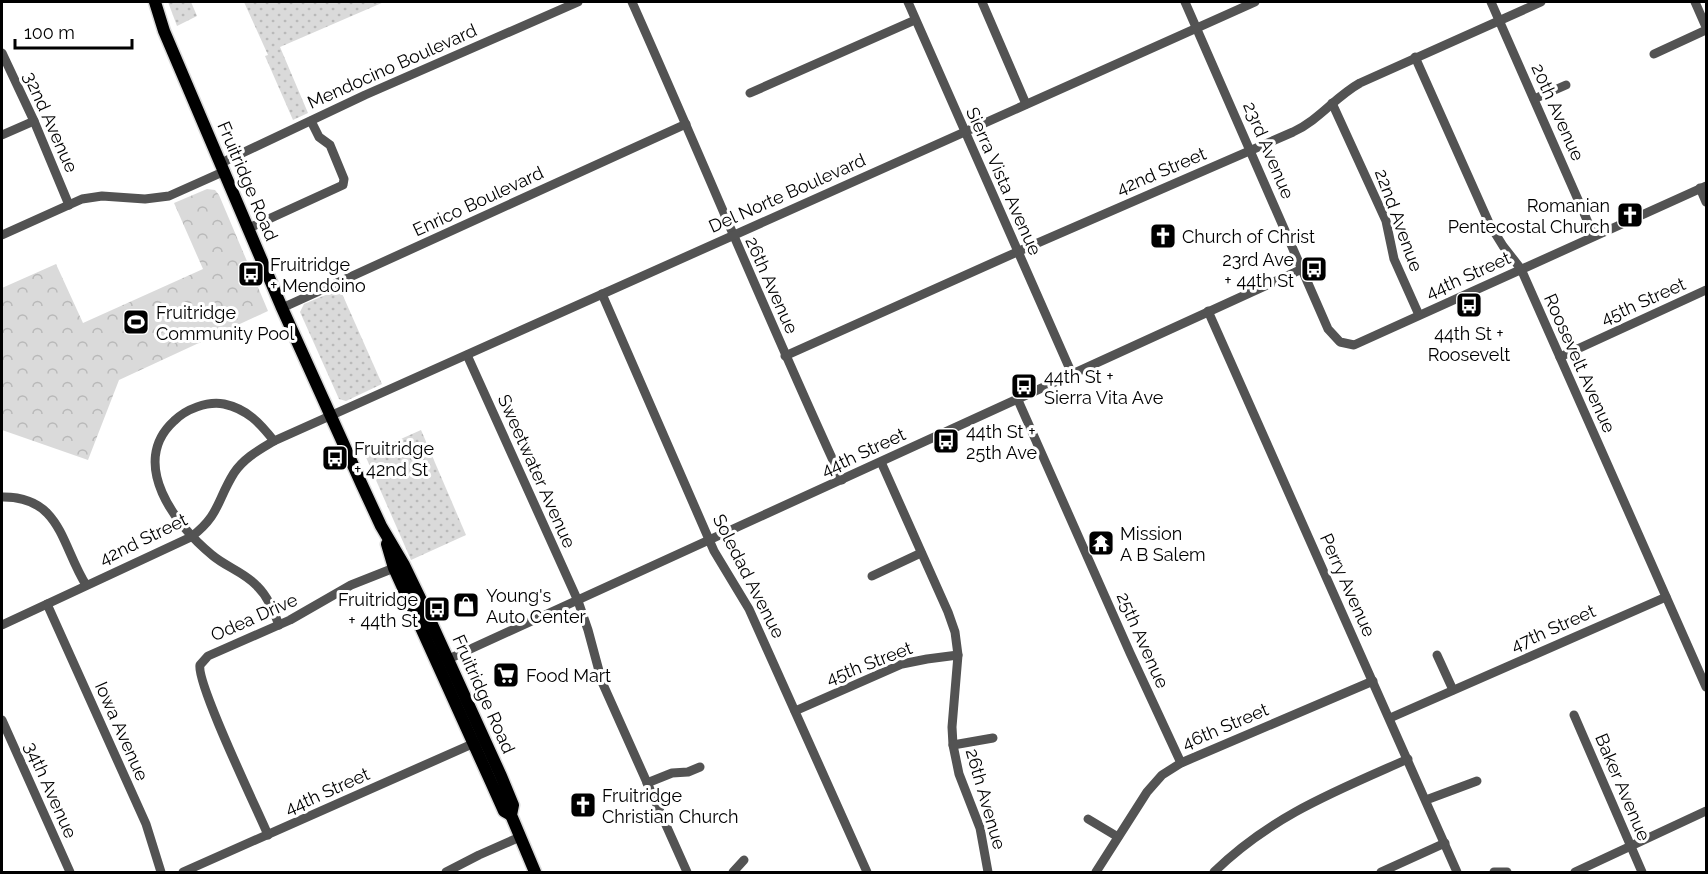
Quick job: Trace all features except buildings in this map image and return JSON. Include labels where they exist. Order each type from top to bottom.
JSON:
[{"type":"main road","name":"Fruitridge Road","points":[[149,2],[156,7],[282,308],[381,526],[404,565],[479,742],[513,805],[511,816],[536,873]]},
{"type":"main road","name":"Fruitridge Road","points":[[381,526],[394,568],[443,661]]},
{"type":"street","name":"Mendocino Boulevard","points":[[2,235],[82,199],[102,195],[145,199],[169,196],[311,121],[578,2]]},
{"type":"street","name":"26th Avenue","points":[[632,2],[785,356],[842,480]]},
{"type":"street","name":"Sierra Vista Avenue","points":[[908,2],[1072,374]]},
{"type":"street","points":[[982,2],[1026,104]]},
{"type":"street","name":"23rd Avenue","points":[[1185,2],[1328,328],[1340,342]]},
{"type":"street","name":"Del Norte Boulevard","points":[[331,416],[1255,2]]},
{"type":"street","name":"20th Avenue","points":[[1491,2],[1594,236]]},
{"type":"street","name":"42nd Street","points":[[785,356],[1301,128],[1360,82],[1541,2]]},
{"type":"street","points":[[1654,54],[1707,29],[1695,2]]},
{"type":"street","points":[[750,93],[915,20]]},
{"type":"street","name":"32nd Avenue","points":[[2,53],[34,121],[69,205]]},
{"type":"street","name":"Roosevelt Avenue","points":[[1415,57],[1490,225],[1521,269],[1707,687]]},
{"type":"street","points":[[1534,99],[1566,85]]},
{"type":"street","name":"22nd Avenue","points":[[1332,103],[1386,221],[1394,260],[1419,315]]},
{"type":"street","points":[[2,135],[34,121]]},
{"type":"street","points":[[249,228],[343,185],[344,179],[330,145],[319,137],[311,121]]},
{"type":"street","name":"Enrico Boulevard","points":[[282,308],[686,124]]},
{"type":"street","points":[[1703,187],[1707,202]]},
{"type":"street","name":"44th Street","points":[[1340,342],[1354,345],[1703,187]]},
{"type":"street","name":"44th Street","points":[[443,661],[1302,269]]},
{"type":"street","name":"45th Street","points":[[1560,357],[1707,290]]},
{"type":"street","name":"Soledad Avenue","points":[[602,294],[714,551],[746,603],[867,873]]},
{"type":"street","name":"Perry Avenue","points":[[1208,311],[1457,873]]},
{"type":"street","name":"Sweetwater Avenue","points":[[467,355],[578,601],[602,682],[687,873]]},
{"type":"street","name":"25th Avenue","points":[[1017,398],[1181,763]]},
{"type":"street","points":[[274,441],[256,419],[244,410],[219,403],[191,409],[170,425],[161,439],[155,456],[156,475],[161,494],[190,537],[221,562],[252,580],[268,599],[279,625]]},
{"type":"street","name":"42nd Street","points":[[2,625],[190,537],[203,528],[215,514],[235,472],[248,457],[274,441],[331,416]]},
{"type":"street","name":"26th Avenue","points":[[881,462],[952,623],[958,655],[952,728],[953,745],[958,774],[980,828],[988,873]]},
{"type":"street","points":[[2,497],[25,499],[47,512],[58,525],[86,585]]},
{"type":"street","points":[[872,576],[921,553]]},
{"type":"street","name":"Odea Drive","points":[[268,835],[216,715],[199,669],[202,661],[208,656],[279,625],[351,585],[394,568]]},
{"type":"street","name":"47th Street","points":[[1390,718],[1666,597]]},
{"type":"street","name":"Iowa Avenue","points":[[47,604],[146,824],[161,873]]},
{"type":"street","name":"45th Street","points":[[795,711],[902,664],[927,658],[958,655]]},
{"type":"street","points":[[1437,655],[1453,690]]},
{"type":"street","name":"46th Street","points":[[1096,873],[1147,792],[1162,775],[1181,763],[1373,681]]},
{"type":"street","name":"Baker Avenue","points":[[1574,715],[1642,873]]},
{"type":"street","name":"34th Avenue","points":[[2,720],[70,873]]},
{"type":"street","points":[[953,745],[993,738]]},
{"type":"street","name":"44th Street","points":[[183,873],[479,742]]},
{"type":"street","points":[[1214,873],[1243,846],[1282,819],[1308,804],[1408,759]]},
{"type":"street","points":[[647,783],[672,773],[688,772],[700,767]]},
{"type":"street","points":[[1426,800],[1478,781]]},
{"type":"street","points":[[1575,873],[1707,811]]},
{"type":"street","points":[[1088,819],[1118,837]]},
{"type":"street","points":[[446,873],[520,837]]},
{"type":"street","points":[[1381,873],[1445,843]]},
{"type":"street","points":[[734,873],[744,860]]},
{"type":"street","points":[[1494,873],[1507,873]]},
{"type":"green space","points":[[168,2],[191,2],[197,16],[177,26]]},
{"type":"green space","points":[[244,2],[384,2],[280,47],[308,113],[293,120],[265,56],[268,55]]},
{"type":"green space","points":[[207,189],[215,190],[219,195],[268,311],[119,380],[88,460],[2,430],[2,288],[56,264],[83,323],[203,269],[174,203]]},
{"type":"green space","points":[[340,289],[382,384],[346,401],[339,399],[300,312],[304,304]]},
{"type":"green space","name":"Fruitridge Community Pool","points":[[144,308],[152,325],[128,336],[120,319]]},
{"type":"green space","points":[[421,430],[466,535],[411,560],[365,455]]},
{"type":"place","name":"Romanian Pentecostal Church","points":[[1630,215]]},
{"type":"place","name":"Church of Christ","points":[[1163,236]]},
{"type":"place","name":"23rd Ave + 44th St","points":[[1314,269]]},
{"type":"place","name":"Fruitridge + Mendoino","points":[[251,274]]},
{"type":"place","name":"44th St + Roosevelt","points":[[1469,305]]},
{"type":"place","name":"Fruitridge Community Pool","points":[[136,322]]},
{"type":"place","name":"44th St + Sierra Vita Ave","points":[[1024,386]]},
{"type":"place","name":"44th St + 25th Ave","points":[[946,441]]},
{"type":"place","name":"Fruitridge + 42nd St","points":[[335,458]]},
{"type":"place","name":"Mission A B Salem","points":[[1101,543]]},
{"type":"place","name":"Young's Auto Center","points":[[466,605]]},
{"type":"place","name":"Fruitridge + 44th St","points":[[437,609]]},
{"type":"place","name":"Food Mart","points":[[506,675]]},
{"type":"place","name":"Fruitridge Christian Church","points":[[583,805]]}]
